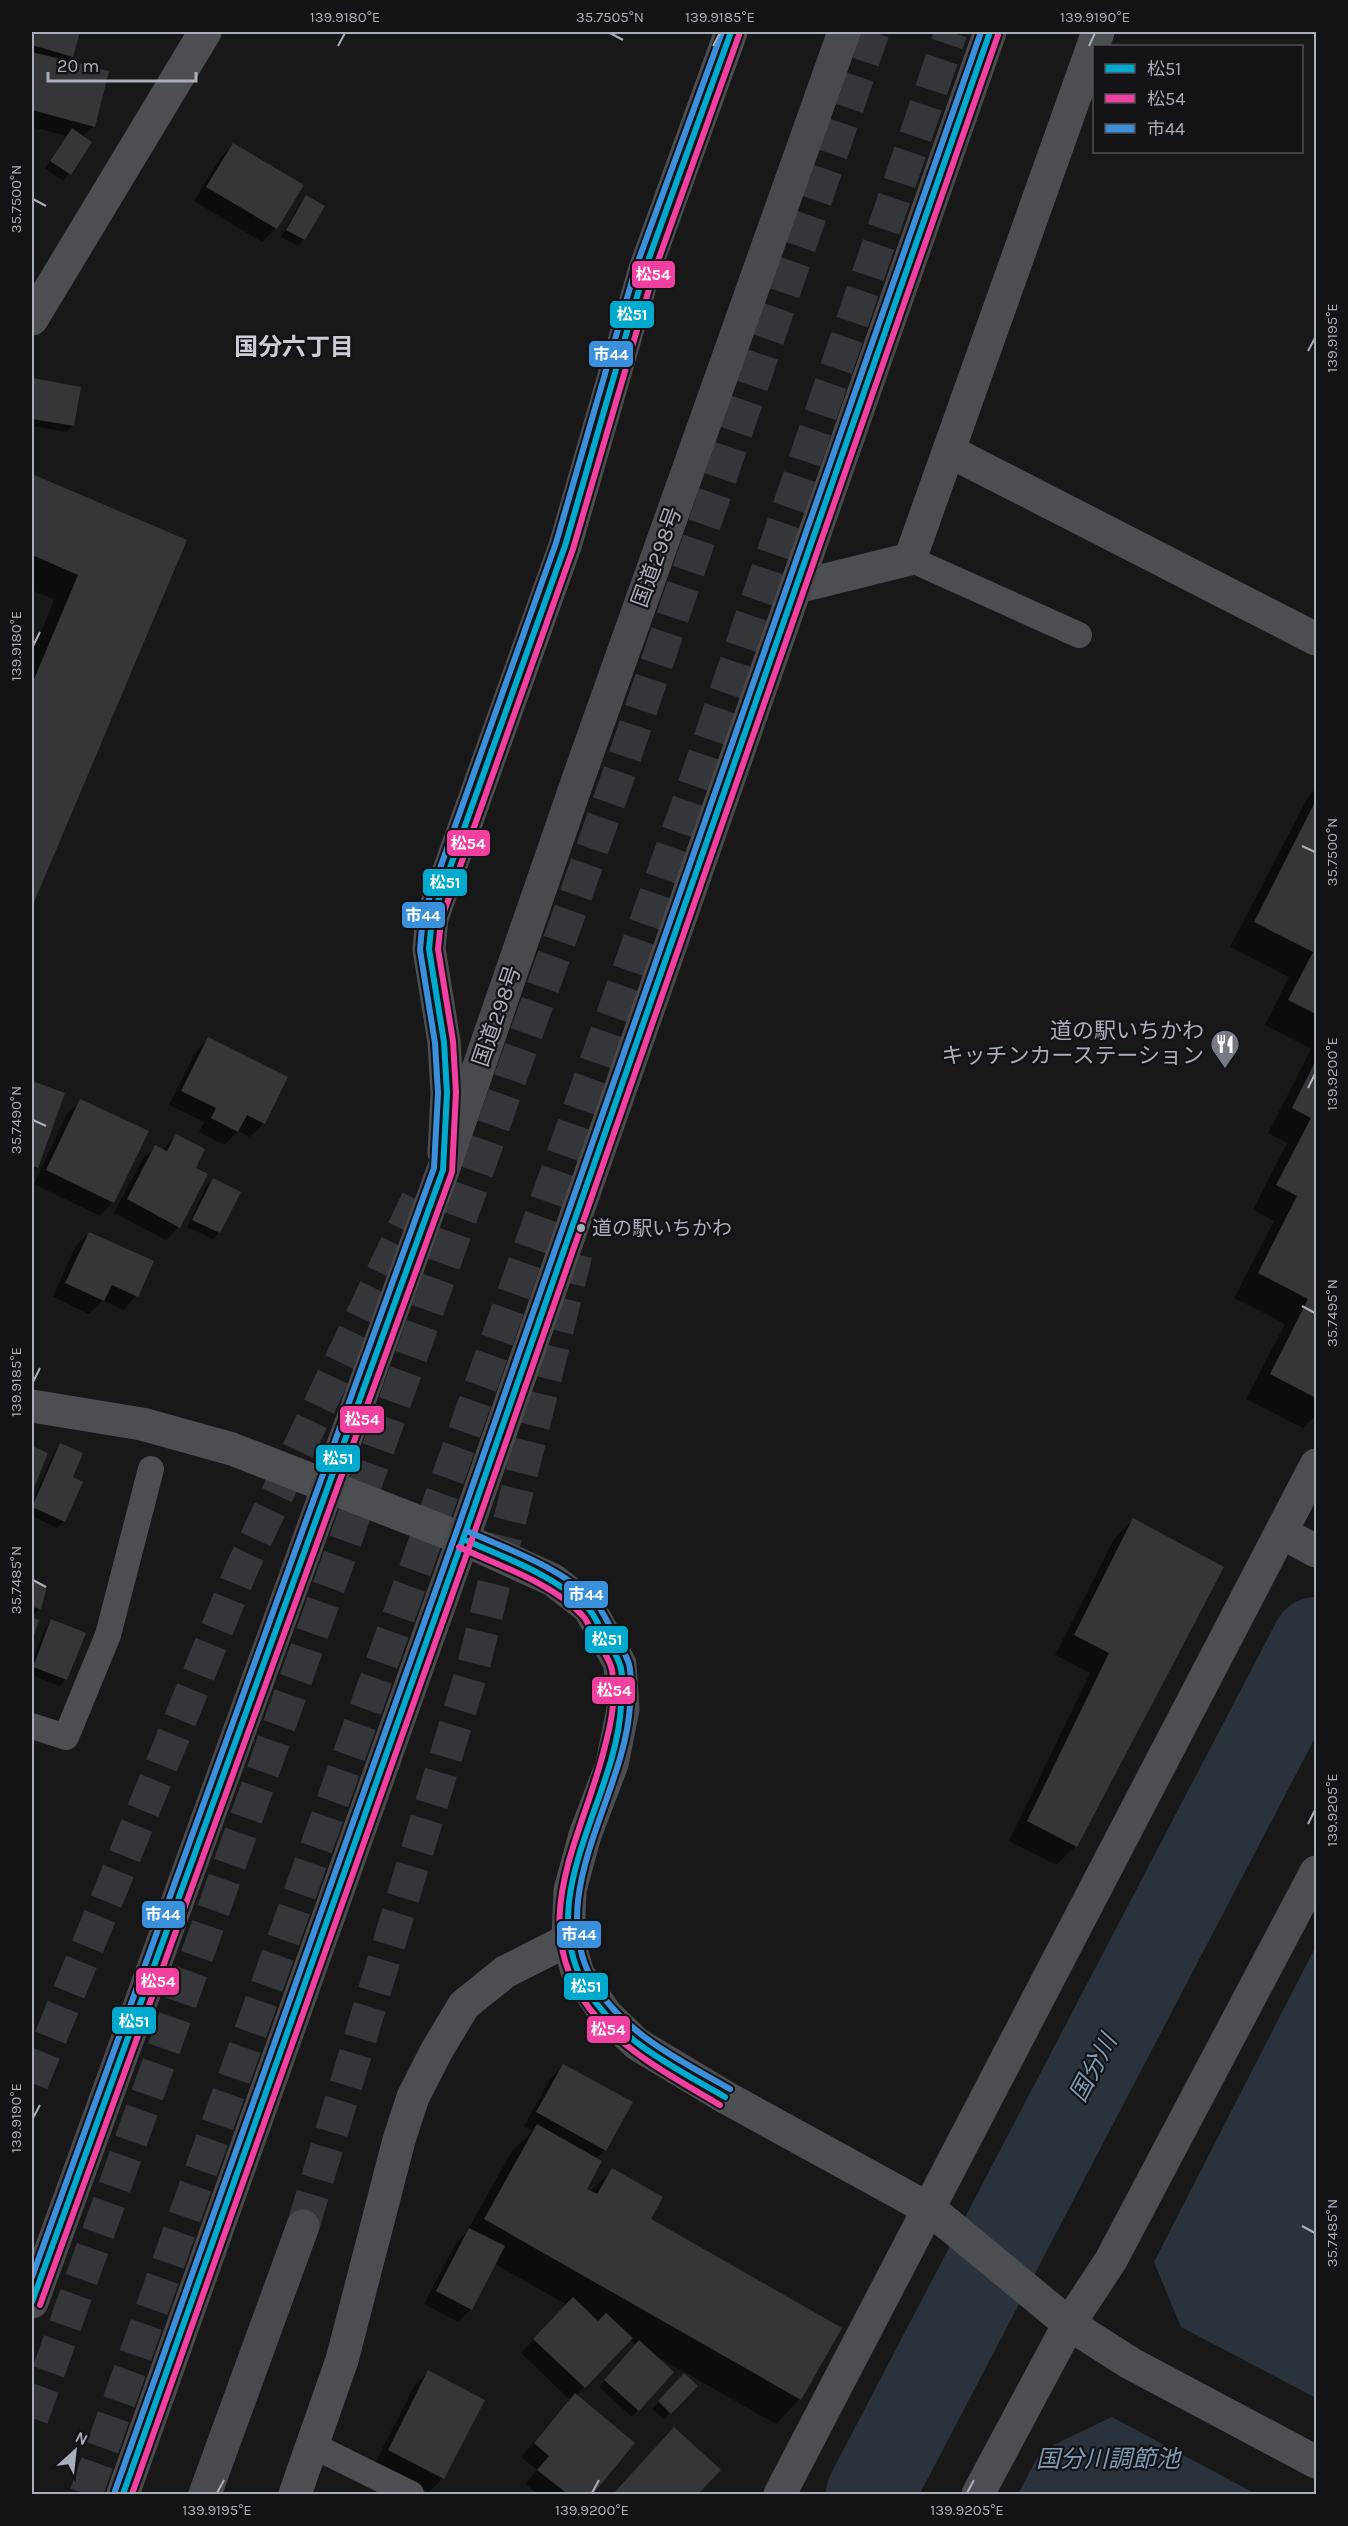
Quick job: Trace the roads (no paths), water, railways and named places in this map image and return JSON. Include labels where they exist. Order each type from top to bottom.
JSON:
[{"type":"highway","name":"国道298号","points":[[32,2302],[443,1170],[581,771],[844,32]]},
{"type":"highway","points":[[123,2494],[463,1539],[990,32]]},
{"type":"highway","points":[[205,2494],[303,2226]]},
{"type":"street","points":[[32,319],[205,32]]},
{"type":"street","points":[[443,1170],[447,1093],[444,1042],[429,950],[432,918],[565,546],[645,269],[731,32]]},
{"type":"street","points":[[797,587],[910,559],[1093,46]]},
{"type":"street","points":[[949,451],[1317,639]]},
{"type":"street","points":[[32,1406],[142,1424],[232,1449],[463,1539],[553,1581],[588,1608],[620,1664],[623,1709],[612,1764],[585,1835],[570,1890],[568,1940],[578,1974],[606,2014],[637,2044],[725,2097],[938,2217],[1069,2324],[1130,2363],[1317,2462]]},
{"type":"street","points":[[780,2494],[938,2217],[1299,1542],[1317,1465]]},
{"type":"street","points":[[978,2494],[1069,2324],[1112,2260],[1317,1872]]},
{"type":"street","points":[[295,2494],[314,2446],[342,2360],[399,2140],[413,2097],[436,2050],[464,2005],[505,1972],[568,1940]]},
{"type":"lane","points":[[910,559],[1079,635]]},
{"type":"lane","points":[[32,1726],[66,1737],[108,1635],[151,1468]]},
{"type":"lane","points":[[314,2446],[411,2494]]},
{"type":"water","points":[[1316,1946],[1316,2398],[1181,2327],[1154,2262]]},
{"type":"water","name":"国分川調節池","points":[[1112,2417],[1256,2494],[1018,2494],[1041,2451]]},
{"type":"waterway","name":"国分川","points":[[870,2494],[1316,1641]]},
{"type":"tunnel","points":[[32,2418],[615,785],[873,32]]},
{"type":"tunnel","points":[[86,2494],[685,812],[951,32]]},
{"type":"tunnel","points":[[32,2083],[242,1568],[424,1186]]},
{"type":"tunnel","points":[[303,2226],[474,1664],[576,1254]]},
{"type":"place","name":"道の駅いちかわ キッチンカーステーション","points":[[1225,1070]]},
{"type":"place","name":"道の駅いちかわ","points":[[581,1228]]},
{"type":"district","name":"国分六丁目","points":[[294,347]]}]
